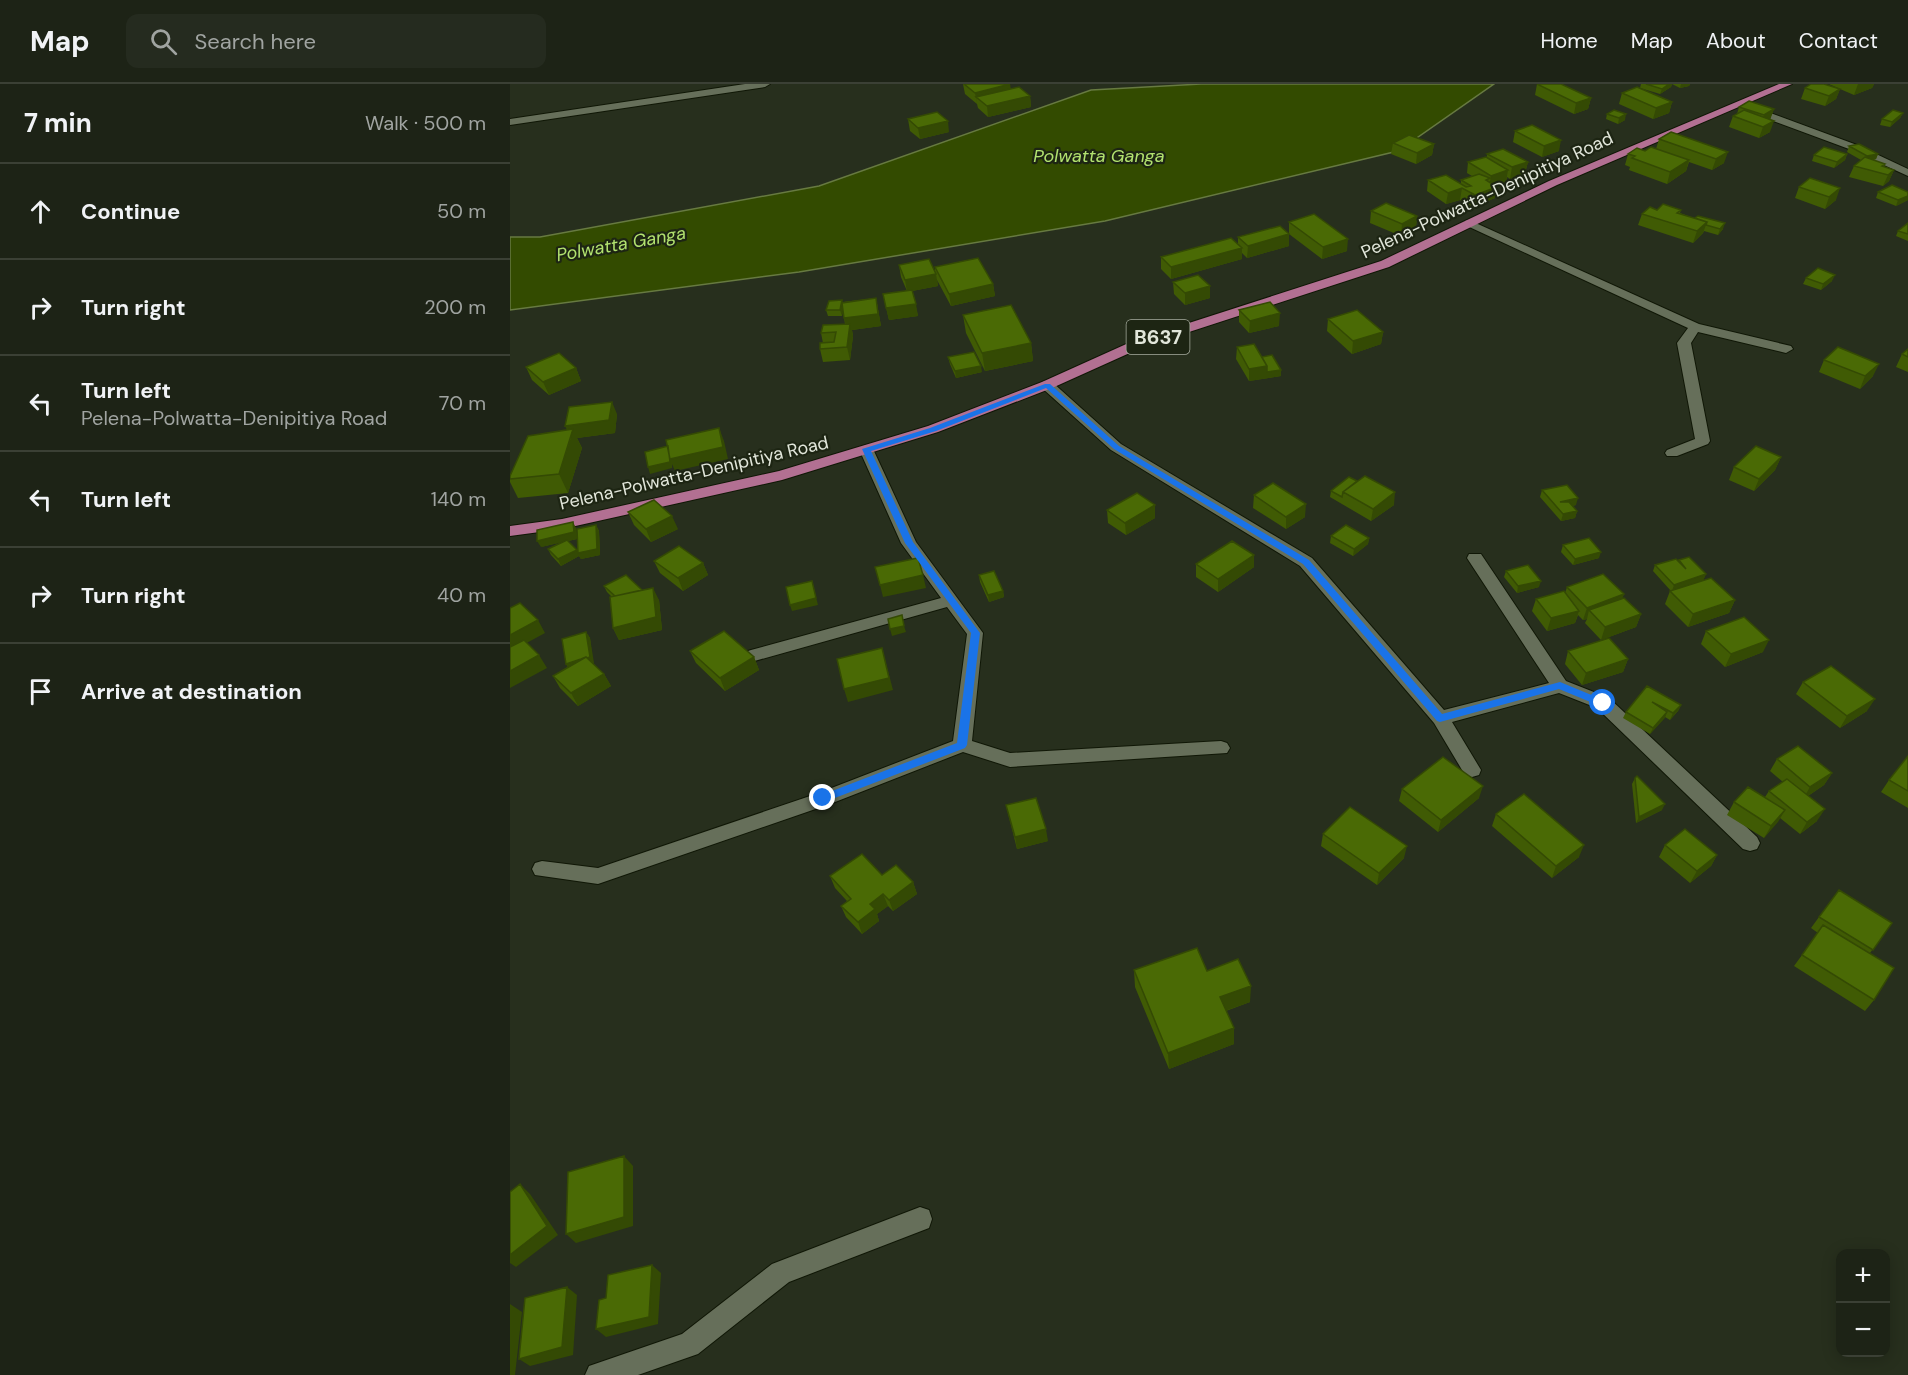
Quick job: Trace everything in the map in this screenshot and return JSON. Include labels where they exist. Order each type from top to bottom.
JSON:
[{"type":"main road","name":"Pelena-Polwatta-Denipitiya Road","points":[[510,531],[562,524],[771,477],[933,429],[1047,385],[1138,344],[1385,264],[1553,183],[1787,84]]},
{"type":"street","points":[[510,122],[765,84]]},
{"type":"street","points":[[1737,104],[1853,147],[1908,173]]},
{"type":"street","points":[[1469,223],[1695,327],[1786,349]]},
{"type":"street","points":[[1672,453],[1703,441],[1683,343],[1695,327]]},
{"type":"street","points":[[1047,385],[1116,447],[1306,562],[1440,718],[1472,770]]},
{"type":"street","points":[[866,449],[909,543],[975,633],[962,745]]},
{"type":"street","points":[[1474,558],[1560,686],[1603,703],[1750,843]]},
{"type":"street","points":[[751,656],[950,601]]},
{"type":"street","points":[[1440,718],[1560,686]]},
{"type":"street","points":[[542,869],[598,876],[823,798],[962,745],[1010,760],[1221,748]]},
{"type":"street","points":[[598,1375],[689,1345],[781,1273],[920,1219]]},
{"type":"water","name":"Polwatta Ganga","points":[[1201,84],[1494,84],[1398,151],[1105,221],[799,272],[510,310],[510,237],[540,237],[819,186],[1091,90]]},
{"type":"building","points":[[964,84],[1010,84],[975,93]]},
{"type":"building","points":[[1537,84],[1561,84],[1591,98],[1576,103]]},
{"type":"building","points":[[1646,84],[1669,84],[1662,89]]},
{"type":"building","points":[[1811,84],[1824,84],[1840,89],[1829,96],[1805,88]]},
{"type":"building","points":[[1019,87],[1030,96],[987,106],[976,97]]},
{"type":"building","points":[[1637,87],[1672,102],[1656,108],[1622,93]]},
{"type":"building","points":[[1749,101],[1774,109],[1764,115],[1739,107]]},
{"type":"building","points":[[1614,110],[1626,114],[1619,118],[1607,114]]},
{"type":"building","points":[[1744,110],[1774,121],[1763,127],[1733,116]]},
{"type":"building","points":[[1893,110],[1903,113],[1892,122],[1882,119]]},
{"type":"building","points":[[937,112],[948,121],[918,128],[908,119]]},
{"type":"building","points":[[1532,125],[1561,140],[1544,146],[1515,131]]},
{"type":"building","points":[[1671,132],[1728,152],[1716,159],[1659,139]]},
{"type":"building","points":[[1409,135],[1434,144],[1417,153],[1393,143]]},
{"type":"building","points":[[1859,144],[1878,154],[1867,156],[1849,146]]},
{"type":"building","points":[[1651,147],[1689,160],[1670,172],[1632,158],[1635,156],[1628,154],[1637,148],[1645,151]]},
{"type":"building","points":[[1824,147],[1847,154],[1837,162],[1814,155]]},
{"type":"building","points":[[1503,149],[1528,162],[1512,167],[1487,154]]},
{"type":"building","points":[[1486,157],[1508,170],[1491,176],[1468,162]]},
{"type":"building","points":[[1865,157],[1894,170],[1888,175],[1854,166]]},
{"type":"building","points":[[1479,174],[1490,178],[1486,180],[1497,187],[1475,195],[1462,188],[1448,193],[1428,180],[1446,175],[1466,187],[1471,186],[1461,180]]},
{"type":"building","points":[[1810,178],[1840,188],[1829,197],[1799,187]]},
{"type":"building","points":[[1892,185],[1908,192],[1908,196],[1898,200],[1878,192]]},
{"type":"building","points":[[1386,203],[1417,216],[1402,224],[1371,211]]},
{"type":"building","points":[[1663,204],[1681,210],[1677,213],[1707,222],[1697,231],[1642,214],[1650,207],[1657,210]]},
{"type":"building","points":[[1314,214],[1348,239],[1323,247],[1289,222]]},
{"type":"building","points":[[1698,216],[1725,223],[1720,229],[1706,225],[1707,222],[1695,218]]},
{"type":"building","points":[[1908,223],[1908,234],[1898,231]]},
{"type":"building","points":[[1280,226],[1289,234],[1248,246],[1238,237]]},
{"type":"building","points":[[1231,238],[1242,248],[1171,267],[1161,257]]},
{"type":"building","points":[[978,258],[993,284],[949,294],[935,267]]},
{"type":"building","points":[[929,259],[936,274],[905,280],[899,265]]},
{"type":"building","points":[[1818,268],[1835,275],[1823,284],[1806,278]]},
{"type":"building","points":[[1198,275],[1210,286],[1185,293],[1173,282]]},
{"type":"building","points":[[912,290],[916,304],[886,308],[883,294]]},
{"type":"building","points":[[876,298],[878,314],[844,318],[842,303]]},
{"type":"building","points":[[842,300],[840,310],[826,310],[829,301]]},
{"type":"building","points":[[1270,302],[1280,313],[1250,321],[1239,310]]},
{"type":"building","points":[[1011,305],[1031,343],[982,353],[963,315]]},
{"type":"building","points":[[1357,310],[1383,332],[1353,341],[1328,319]]},
{"type":"building","points":[[850,324],[847,347],[820,349],[820,343],[834,342],[836,332],[821,333],[823,325]]},
{"type":"building","points":[[1254,344],[1267,366],[1249,369],[1237,347]]},
{"type":"building","points":[[1838,347],[1879,364],[1865,376],[1824,360]]},
{"type":"building","points":[[1908,349],[1908,357],[1902,354]]},
{"type":"building","points":[[974,352],[981,366],[955,371],[948,357]]},
{"type":"building","points":[[559,353],[576,368],[543,382],[526,367]]},
{"type":"building","points":[[1272,355],[1281,370],[1267,372],[1267,366],[1262,357]]},
{"type":"building","points":[[612,402],[609,420],[565,426],[569,407]]},
{"type":"building","points":[[719,428],[723,447],[670,459],[666,440]]},
{"type":"building","points":[[573,429],[559,474],[510,479],[528,436]]},
{"type":"building","points":[[668,446],[670,462],[648,467],[645,452]]},
{"type":"building","points":[[1756,446],[1781,457],[1759,479],[1734,467]]},
{"type":"building","points":[[1365,476],[1395,492],[1373,509],[1343,492]]},
{"type":"building","points":[[1349,477],[1357,481],[1343,492],[1342,497],[1331,491]]},
{"type":"building","points":[[1273,483],[1306,504],[1286,517],[1254,495]]},
{"type":"building","points":[[1567,485],[1578,498],[1560,502],[1569,502],[1577,511],[1563,514],[1542,490]]},
{"type":"building","points":[[1137,493],[1155,505],[1125,523],[1107,510]]},
{"type":"building","points":[[654,500],[672,516],[646,529],[628,512]]},
{"type":"building","points":[[573,522],[574,532],[537,541],[537,530]]},
{"type":"building","points":[[596,525],[597,549],[578,553],[577,529]]},
{"type":"building","points":[[1346,525],[1369,538],[1354,549],[1331,536]]},
{"type":"building","points":[[1589,538],[1601,552],[1575,559],[1563,545]]},
{"type":"building","points":[[567,540],[577,550],[558,559],[548,549]]},
{"type":"building","points":[[1232,541],[1254,555],[1218,579],[1196,564]]},
{"type":"building","points":[[679,546],[703,563],[678,578],[654,561]]},
{"type":"building","points":[[1689,557],[1706,574],[1674,585],[1655,565],[1676,559],[1686,569],[1679,560]]},
{"type":"building","points":[[918,558],[923,575],[880,585],[875,567]]},
{"type":"building","points":[[1528,565],[1541,581],[1518,586],[1506,571]]},
{"type":"building","points":[[994,571],[1003,591],[988,595],[979,575]]},
{"type":"building","points":[[1603,574],[1624,594],[1587,608],[1567,587]]},
{"type":"building","points":[[626,575],[642,590],[615,596],[604,586]]},
{"type":"building","points":[[1711,578],[1735,600],[1693,614],[1670,591]]},
{"type":"building","points":[[812,581],[816,598],[790,605],[786,587]]},
{"type":"building","points":[[653,588],[656,617],[613,628],[610,597]]},
{"type":"building","points":[[1564,591],[1579,611],[1551,618],[1536,599]]},
{"type":"building","points":[[1624,598],[1641,614],[1605,627],[1589,610]]},
{"type":"building","points":[[520,603],[538,620],[510,635],[510,608]]},
{"type":"building","points":[[902,615],[904,626],[890,629],[888,619]]},
{"type":"building","points":[[1744,617],[1769,640],[1731,654],[1706,631]]},
{"type":"building","points":[[724,631],[754,657],[720,678],[690,651]]},
{"type":"building","points":[[586,632],[590,657],[566,664],[562,639]]},
{"type":"building","points":[[1609,638],[1628,659],[1586,673],[1568,651]]},
{"type":"building","points":[[524,640],[539,655],[510,671],[510,647]]},
{"type":"building","points":[[882,648],[889,678],[844,689],[837,659]]},
{"type":"building","points":[[586,657],[604,674],[571,693],[553,676]]},
{"type":"building","points":[[1831,666],[1875,699],[1847,716],[1803,682]]},
{"type":"building","points":[[1647,686],[1681,705],[1673,713],[1652,702],[1667,712],[1653,728],[1626,712]]},
{"type":"building","points":[[1798,746],[1832,773],[1810,787],[1777,759]]},
{"type":"building","points":[[1908,756],[1908,791],[1889,780]]},
{"type":"building","points":[[1443,757],[1483,786],[1441,820],[1402,789]]},
{"type":"building","points":[[1637,776],[1665,804],[1639,817],[1635,778]]},
{"type":"building","points":[[1787,779],[1825,809],[1807,822],[1769,791]]},
{"type":"building","points":[[1748,787],[1785,810],[1771,826],[1734,802]]},
{"type":"building","points":[[1524,794],[1584,845],[1556,866],[1496,814]]},
{"type":"building","points":[[1036,798],[1046,829],[1015,837],[1006,805]]},
{"type":"building","points":[[1350,807],[1407,846],[1379,873],[1323,834]]},
{"type":"building","points":[[1685,829],[1717,855],[1697,871],[1665,845]]},
{"type":"building","points":[[862,854],[882,875],[896,865],[913,882],[889,900],[883,894],[870,904],[875,909],[858,922],[841,906],[851,899],[830,876]]},
{"type":"building","points":[[1839,890],[1892,923],[1873,950],[1819,917]]},
{"type":"building","points":[[1823,925],[1894,968],[1874,1000],[1802,955]]},
{"type":"building","points":[[1197,948],[1207,971],[1238,959],[1251,986],[1220,997],[1234,1028],[1168,1053],[1134,970]]},
{"type":"building","points":[[624,1156],[624,1217],[566,1234],[568,1172]]},
{"type":"building","points":[[520,1184],[547,1226],[510,1255],[510,1192]]},
{"type":"building","points":[[652,1265],[649,1317],[596,1329],[599,1300],[606,1298],[608,1275]]},
{"type":"building","points":[[567,1287],[562,1347],[519,1359],[525,1298]]},
{"type":"route","points":[[823,798],[962,745],[975,633],[909,543],[866,449],[987,410],[1047,385],[1116,447],[1306,562],[1440,718],[1560,686],[1603,703]]}]
